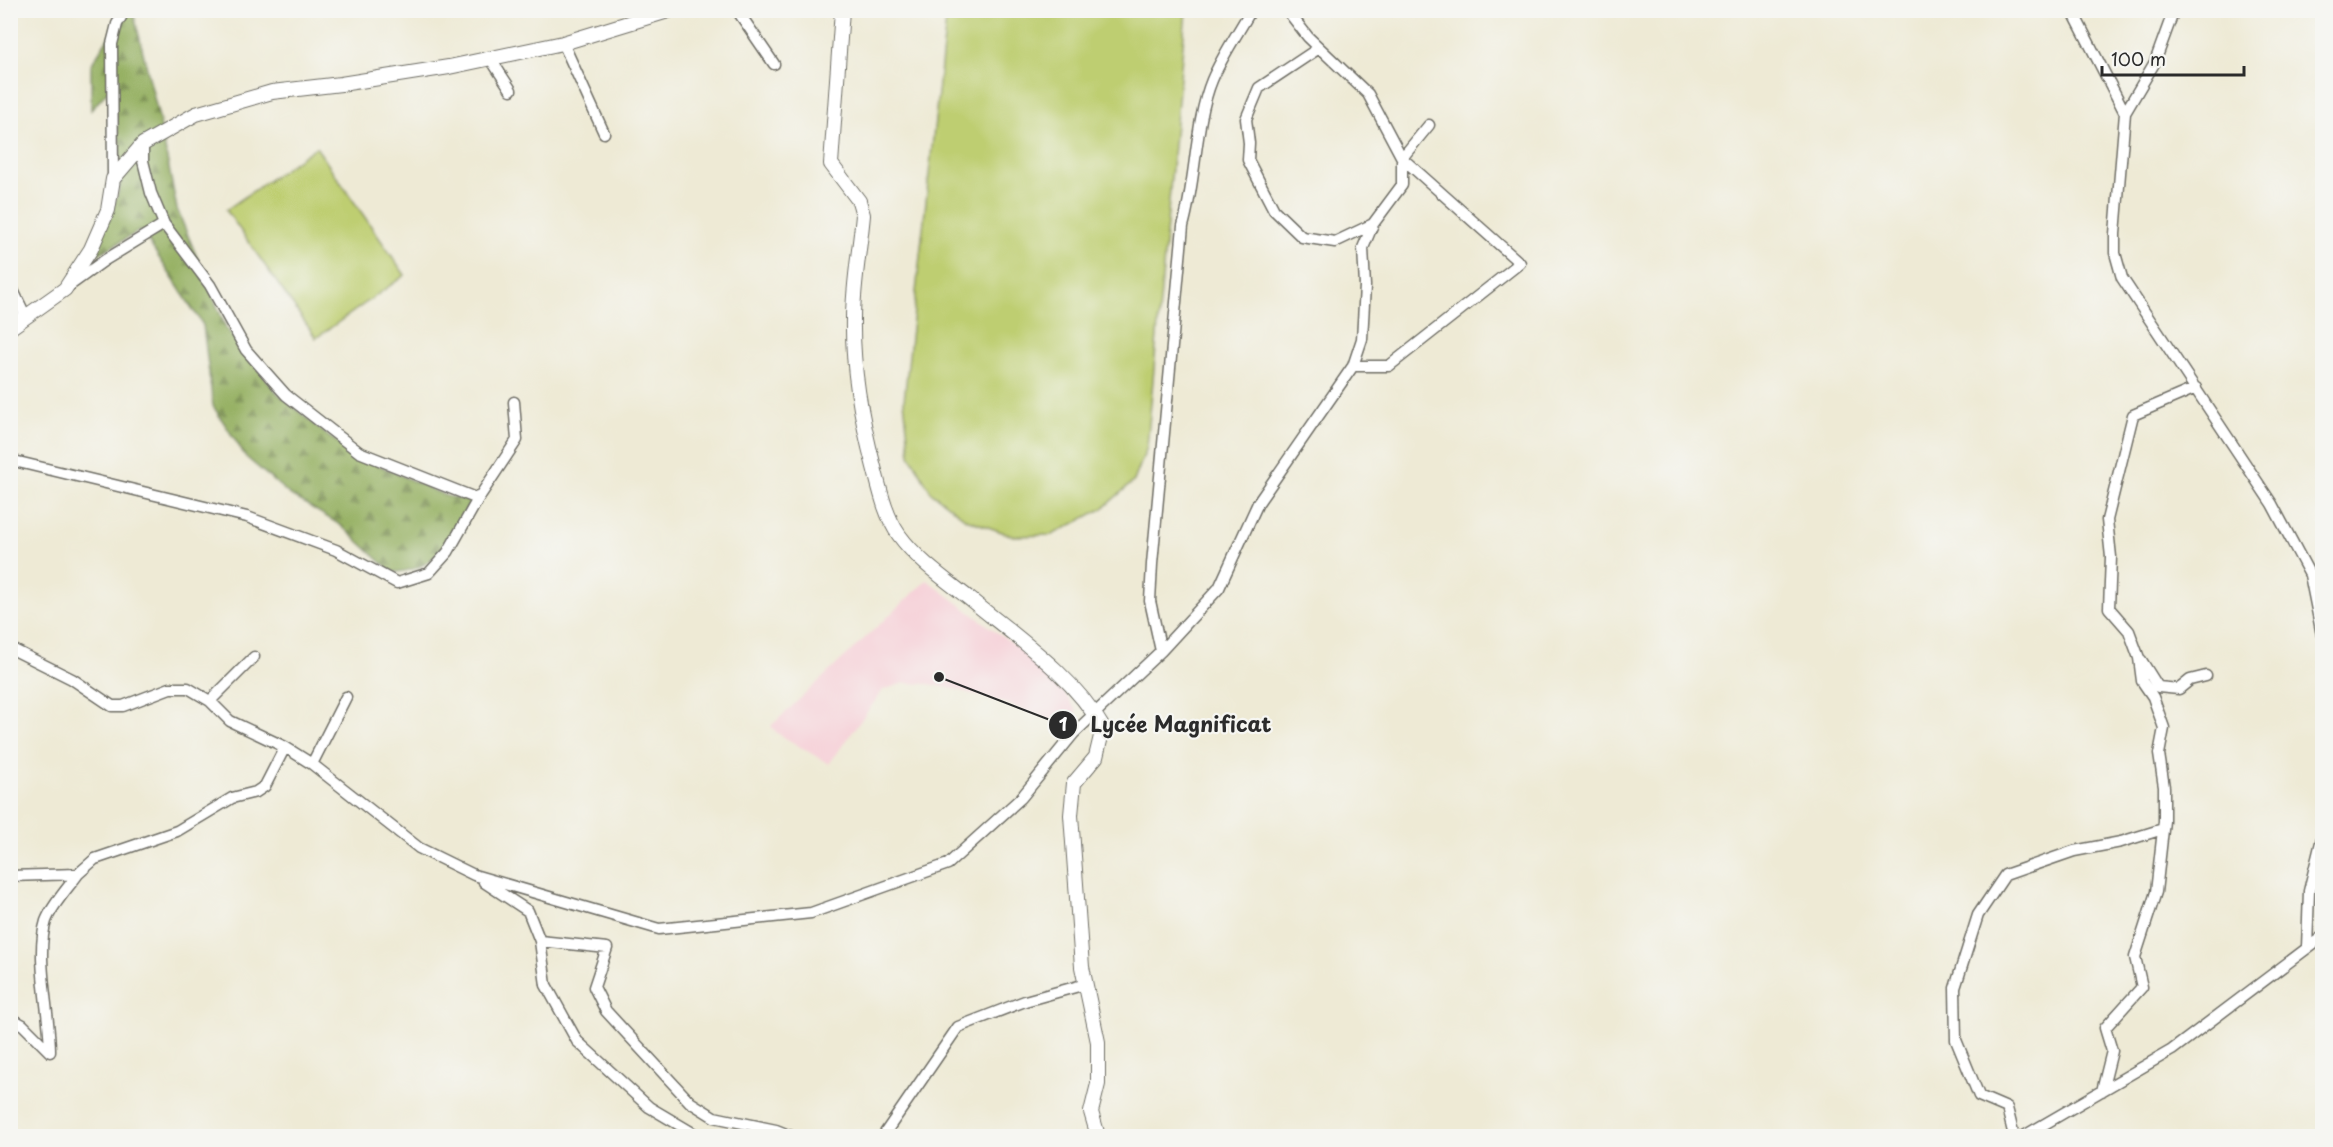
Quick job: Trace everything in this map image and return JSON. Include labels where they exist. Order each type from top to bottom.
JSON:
[{"type":"street","points":[[65,289],[91,249],[108,210],[113,179],[112,44],[117,24],[125,10]]},
{"type":"street","points":[[113,179],[143,144],[196,114],[272,92],[341,84],[563,43],[671,10]]},
{"type":"street","points":[[738,10],[774,64]]},
{"type":"street","points":[[842,10],[831,164],[859,201],[863,215],[853,318],[855,369],[861,418],[886,510],[900,536],[936,573],[1020,639],[1063,678],[1095,715],[1103,728],[1096,757],[1074,783],[1071,815],[1079,936],[1098,1042],[1098,1084],[1091,1112],[1098,1137]]},
{"type":"street","points":[[1161,651],[1150,602],[1183,226],[1190,201],[1205,104],[1212,80],[1251,10]]},
{"type":"street","points":[[1287,10],[1319,48],[1368,94],[1402,158],[1520,263],[1389,366],[1353,366]]},
{"type":"street","points":[[2072,10],[2125,113]]},
{"type":"street","points":[[2174,10],[2155,62],[2125,113],[2115,253],[2122,278],[2272,504],[2310,575],[2322,635]]},
{"type":"street","points":[[563,43],[604,134]]},
{"type":"street","points":[[1319,48],[1259,88],[1246,119],[1249,143],[1248,160],[1274,210],[1302,237],[1335,242],[1374,224]]},
{"type":"street","points":[[490,58],[511,90]]},
{"type":"street","points":[[474,875],[659,928],[812,913],[948,864],[1022,798],[1074,733],[1161,651],[1219,588],[1258,503],[1353,366],[1362,339],[1365,286],[1363,248],[1374,224],[1402,185],[1402,158],[1429,125]]},
{"type":"street","points":[[143,144],[143,161],[151,192],[164,224],[210,285],[246,350],[286,395],[358,452],[478,499]]},
{"type":"street","points":[[10,328],[105,260],[164,224]]},
{"type":"street","points":[[10,284],[26,317]]},
{"type":"street","points":[[2102,1091],[2112,1051],[2105,1028],[2142,987],[2135,957],[2156,892],[2163,829],[2164,787],[2158,754],[2164,728],[2154,696],[2142,681],[2139,658],[2129,631],[2109,608],[2111,557],[2107,520],[2133,415],[2196,388]]},
{"type":"street","points":[[10,460],[247,517],[336,550],[398,583],[429,573],[448,552],[478,499],[517,440],[514,402]]},
{"type":"street","points":[[10,648],[72,679],[112,706],[123,706],[170,687],[188,688],[210,702],[230,721],[285,747],[312,764],[419,848],[474,875],[528,911],[540,941],[546,985],[577,1041],[649,1107],[698,1137]]},
{"type":"street","points":[[210,702],[254,657]]},
{"type":"street","points":[[2139,658],[2158,687],[2179,689],[2190,680],[2206,676]]},
{"type":"street","points":[[312,764],[346,697]]},
{"type":"street","points":[[10,1018],[24,1025],[50,1052],[50,1024],[41,948],[46,919],[78,874],[95,859],[177,831],[232,798],[256,792],[265,786],[285,747]]},
{"type":"street","points":[[2014,1137],[2007,1108],[1979,1096],[1956,1040],[1956,988],[1978,915],[2005,875],[2074,851],[2121,842],[2163,829]]},
{"type":"street","points":[[2307,948],[2309,891],[2322,838]]},
{"type":"street","points":[[10,876],[78,874]]},
{"type":"street","points":[[2024,1137],[2172,1050],[2322,937]]},
{"type":"street","points":[[540,941],[607,948],[594,987],[606,1011],[690,1101],[714,1117],[776,1130],[791,1137]]},
{"type":"street","points":[[883,1137],[958,1027],[1025,1001],[1086,984]]},
{"type":"shaded area","points":[[927,580],[1050,672],[1076,710],[1076,718],[1067,726],[1008,704],[954,689],[929,684],[904,683],[883,690],[829,764],[777,733],[771,726]]},
{"type":"green space","points":[[125,11],[133,11],[159,118],[177,209],[226,328],[277,393],[329,437],[378,465],[446,496],[471,501],[440,550],[421,566],[392,572],[342,526],[289,494],[246,457],[213,406],[203,325],[141,230],[97,255],[102,230],[118,193],[120,162],[113,85],[91,110],[91,65]]},
{"type":"green space","points":[[947,11],[1186,11],[1147,447],[1134,481],[1102,509],[1052,535],[1013,536],[966,519],[931,492],[910,455],[904,401]]},
{"type":"green space","points":[[316,147],[405,275],[316,338],[226,210]]},
{"type":"place","name":"Lycée Magnificat","points":[[939,677]]}]
